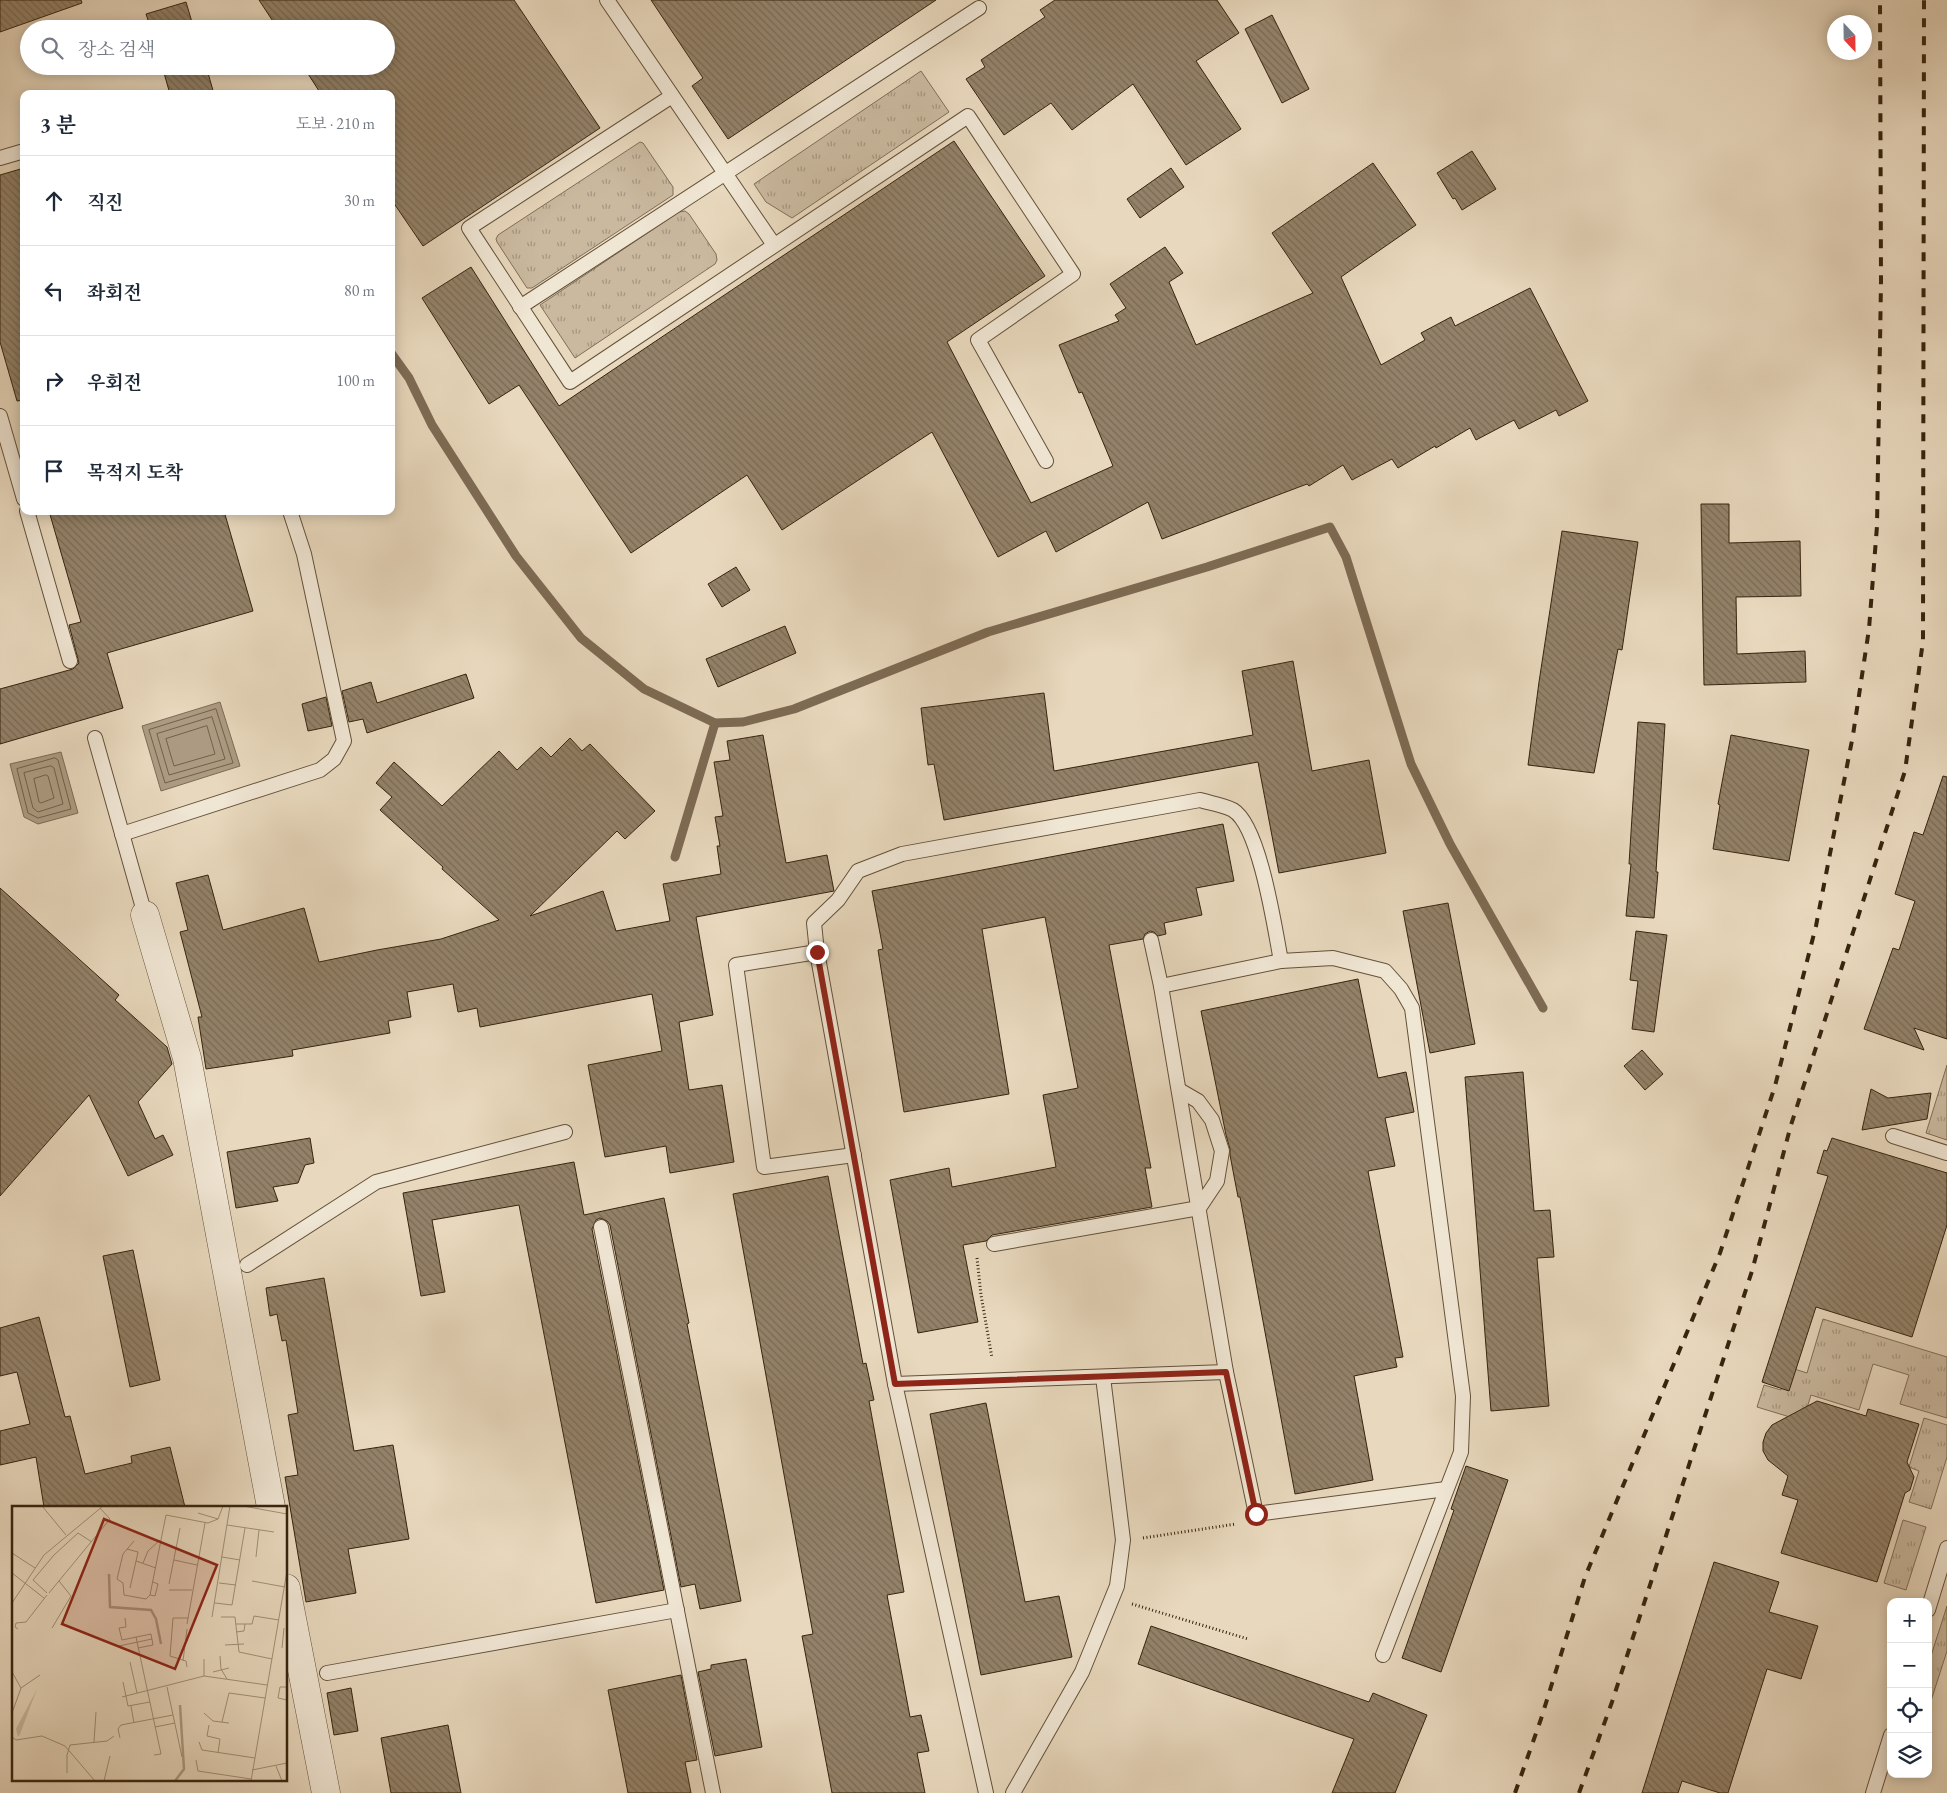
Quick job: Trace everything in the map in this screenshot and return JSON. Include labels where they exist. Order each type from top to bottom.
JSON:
[{"type":"street","points":[[145,915],[187,1058],[238,1270],[271,1506]]},
{"type":"street","points":[[288,1594],[315,1675],[326,1793]]},
{"type":"lane","points":[[607,0],[774,245]]},
{"type":"lane","points":[[520,307],[979,8]]},
{"type":"lane","points":[[672,96],[469,228],[570,382],[968,116],[1073,274],[978,340],[1046,461]]},
{"type":"lane","points":[[0,158],[20,152]]},
{"type":"lane","points":[[0,416],[20,485]]},
{"type":"lane","points":[[28,515],[70,661]]},
{"type":"lane","points":[[122,834],[320,770],[334,759],[344,742],[304,554],[291,515]]},
{"type":"lane","points":[[95,738],[145,915]]},
{"type":"lane","points":[[986,1793],[895,1384],[817,952],[814,922],[838,900],[858,871],[902,854],[1200,800],[1234,811],[1247,828],[1262,866],[1281,961]]},
{"type":"lane","points":[[1150,940],[1161,986],[1226,1372],[1256,1514],[1446,1489]]},
{"type":"lane","points":[[817,952],[736,965],[764,1167],[854,1155]]},
{"type":"lane","points":[[1161,986],[1281,961],[1333,958],[1386,971],[1401,989],[1412,1008],[1463,1396],[1461,1452],[1383,1654]]},
{"type":"lane","points":[[994,1244],[1199,1208],[1217,1181],[1222,1151],[1212,1120],[1198,1101],[1178,1090]]},
{"type":"lane","points":[[238,1270],[376,1182],[565,1132]]},
{"type":"lane","points":[[1893,1136],[1947,1153]]},
{"type":"lane","points":[[601,1227],[713,1793]]},
{"type":"lane","points":[[895,1384],[1226,1372]]},
{"type":"lane","points":[[1013,1793],[1082,1672],[1117,1586],[1123,1540],[1103,1377]]},
{"type":"lane","points":[[1932,1598],[1947,1548]]},
{"type":"lane","points":[[315,1675],[677,1610]]},
{"type":"lane","points":[[1873,1793],[1887,1748]]},
{"type":"path","points":[[994,1244],[983,1249],[977,1257],[981,1295],[996,1381]]},
{"type":"path","points":[[1123,1540],[1235,1524],[1256,1514]]},
{"type":"path","points":[[1112,1598],[1248,1639]]},
{"type":"green space","points":[[921,71],[949,112],[792,218],[766,202],[754,184]]},
{"type":"green space","points":[[640,142],[643,143],[673,187],[673,195],[532,288],[527,288],[497,242],[498,235]]},
{"type":"green space","points":[[685,211],[716,254],[717,260],[715,264],[575,358],[540,305],[679,212]]},
{"type":"green space","points":[[1947,1065],[1947,1140],[1926,1133]]},
{"type":"green space","points":[[1823,1319],[1947,1357],[1947,1418],[1900,1404],[1909,1375],[1873,1364],[1859,1410],[1811,1395],[1803,1421],[1757,1407],[1764,1385],[1781,1390],[1788,1367],[1807,1373]]},
{"type":"green space","points":[[1924,1418],[1947,1425],[1947,1457],[1931,1509],[1909,1502],[1919,1471],[1909,1467]]},
{"type":"green space","points":[[1903,1520],[1926,1527],[1906,1590],[1884,1583]]},
{"type":"green space","points":[[1947,1606],[1947,1651],[1932,1698],[1932,1653]]},
{"type":"water","points":[[220,702],[240,766],[161,791],[142,726]]},
{"type":"water","points":[[61,752],[78,813],[38,824],[24,817],[10,764]]},
{"type":"building","points":[[0,0],[81,0],[82,3],[34,20],[20,20],[20,25],[0,32]]},
{"type":"building","points":[[259,0],[514,0],[600,128],[423,246],[395,205],[395,90],[318,90],[309,75],[395,75],[395,20],[272,20]]},
{"type":"building","points":[[651,0],[936,0],[728,139],[692,86],[703,78]]},
{"type":"building","points":[[1055,0],[1217,0],[1239,33],[1196,61],[1241,129],[1186,165],[1133,84],[1072,130],[1051,103],[1004,135],[966,79],[985,67],[981,60],[1045,17],[1040,10]]},
{"type":"building","points":[[186,2],[191,20],[148,20],[146,14]]},
{"type":"building","points":[[1272,15],[1309,89],[1282,103],[1245,29]]},
{"type":"building","points":[[165,75],[209,75],[213,90],[169,90]]},
{"type":"building","points":[[954,141],[1045,276],[947,342],[1031,503],[1113,466],[1082,392],[1079,393],[1059,345],[1119,321],[1115,315],[1126,308],[1110,284],[1165,247],[1183,273],[1169,282],[1196,345],[1313,293],[1272,233],[1373,163],[1416,225],[1341,277],[1381,365],[1425,340],[1421,333],[1451,317],[1455,326],[1530,288],[1588,401],[1559,416],[1556,410],[1519,429],[1514,420],[1476,440],[1470,428],[1398,468],[1392,459],[1352,480],[1343,465],[1309,486],[1307,484],[1162,539],[1148,502],[1056,552],[1046,531],[998,557],[932,432],[782,530],[747,475],[631,553],[519,385],[489,404],[422,298],[471,267],[559,406]]},
{"type":"building","points":[[1472,151],[1496,189],[1462,210],[1437,173]]},
{"type":"building","points":[[1171,168],[1184,187],[1140,218],[1127,199]]},
{"type":"building","points":[[20,169],[20,401],[17,401],[0,342],[0,175]]},
{"type":"building","points":[[1701,504],[1729,504],[1729,543],[1800,541],[1801,596],[1736,597],[1737,654],[1805,651],[1806,682],[1704,685]]},
{"type":"building","points":[[50,515],[225,515],[253,611],[107,653],[123,708],[0,744],[0,689],[73,669],[79,663],[69,625],[81,622]]},
{"type":"building","points":[[1562,531],[1638,542],[1622,650],[1618,649],[1594,773],[1528,765]]},
{"type":"building","points":[[736,567],[750,590],[722,607],[708,584]]},
{"type":"building","points":[[785,626],[796,653],[718,687],[706,659]]},
{"type":"building","points":[[1293,661],[1312,771],[1369,760],[1386,853],[1279,873],[1258,762],[944,820],[934,764],[928,765],[921,708],[1044,693],[1054,771],[1253,735],[1242,671]]},
{"type":"building","points":[[466,674],[474,698],[367,733],[363,719],[349,722],[342,691],[371,682],[377,703]]},
{"type":"building","points":[[326,697],[332,726],[308,731],[302,704]]},
{"type":"building","points":[[1638,722],[1665,724],[1654,918],[1626,916],[1631,864],[1629,864]]},
{"type":"building","points":[[763,735],[786,863],[827,855],[834,891],[696,917],[713,1015],[679,1022],[689,1090],[722,1085],[734,1162],[670,1173],[666,1146],[605,1157],[588,1065],[662,1051],[652,994],[480,1027],[477,1008],[458,1012],[453,984],[407,992],[411,1017],[388,1021],[390,1033],[292,1050],[293,1056],[206,1069],[198,1017],[202,1017],[180,932],[188,930],[176,883],[208,875],[223,930],[304,908],[319,962],[441,939],[499,920],[380,810],[392,797],[376,783],[394,762],[442,806],[499,751],[517,770],[541,747],[551,757],[570,738],[582,751],[590,744],[655,811],[625,839],[617,831],[530,916],[603,891],[616,931],[670,921],[663,884],[721,874],[717,846],[720,846],[715,817],[723,816],[714,762],[730,760],[727,741]]},
{"type":"building","points":[[1731,735],[1809,750],[1789,861],[1713,849],[1720,805],[1718,804]]},
{"type":"building","points":[[1943,776],[1947,777],[1947,1039],[1914,1028],[1924,1050],[1864,1029],[1893,948],[1899,950],[1915,901],[1895,894],[1914,832],[1923,835]]},
{"type":"building","points":[[1223,824],[1234,881],[1196,888],[1202,915],[1164,923],[1166,934],[1158,936],[1150,931],[1145,934],[1143,939],[1109,945],[1151,1168],[1145,1168],[1152,1207],[992,1235],[986,1241],[963,1245],[978,1322],[918,1333],[890,1180],[949,1168],[952,1187],[1056,1167],[1043,1095],[1078,1088],[1045,917],[982,929],[1009,1094],[904,1112],[878,950],[883,949],[872,891]]},
{"type":"building","points":[[0,888],[119,995],[115,1000],[167,1047],[172,1064],[138,1102],[155,1139],[163,1135],[173,1155],[128,1176],[89,1095],[0,1196]]},
{"type":"building","points":[[1448,903],[1475,1044],[1430,1053],[1403,911]]},
{"type":"building","points":[[1636,931],[1667,935],[1654,1032],[1632,1029],[1638,981],[1630,980]]},
{"type":"building","points":[[1358,979],[1378,1078],[1406,1072],[1414,1112],[1385,1118],[1395,1166],[1368,1171],[1403,1357],[1395,1358],[1397,1367],[1354,1376],[1373,1480],[1295,1494],[1240,1197],[1238,1197],[1230,1149],[1201,1011]]},
{"type":"building","points":[[1642,1050],[1663,1074],[1645,1090],[1624,1066]]},
{"type":"building","points":[[1523,1072],[1534,1211],[1550,1210],[1554,1257],[1537,1258],[1549,1406],[1491,1411],[1465,1077]]},
{"type":"building","points":[[1871,1089],[1888,1098],[1931,1093],[1927,1119],[1862,1130]]},
{"type":"building","points":[[310,1138],[314,1163],[305,1165],[298,1183],[273,1187],[278,1201],[236,1208],[227,1152]]},
{"type":"building","points":[[1832,1138],[1947,1173],[1947,1225],[1912,1337],[1816,1307],[1789,1391],[1762,1382],[1828,1176],[1817,1173],[1824,1150],[1827,1151]]},
{"type":"building","points":[[574,1162],[584,1215],[664,1198],[741,1601],[700,1609],[695,1584],[681,1587],[610,1225],[607,1221],[600,1218],[596,1220],[592,1229],[664,1590],[596,1603],[519,1205],[432,1220],[445,1292],[421,1296],[403,1193]]},
{"type":"building","points":[[828,1176],[863,1364],[866,1363],[874,1400],[869,1401],[904,1592],[887,1595],[910,1717],[921,1715],[929,1751],[917,1753],[925,1793],[832,1793],[802,1636],[813,1634],[733,1194]]},
{"type":"building","points":[[133,1250],[160,1380],[130,1387],[103,1256]]},
{"type":"building","points":[[324,1278],[354,1451],[393,1445],[409,1539],[348,1549],[356,1593],[306,1602],[285,1477],[298,1475],[288,1415],[298,1413],[286,1340],[282,1341],[277,1314],[270,1316],[266,1288]]},
{"type":"building","points":[[39,1317],[65,1417],[70,1416],[85,1474],[132,1463],[131,1456],[170,1447],[185,1506],[44,1506],[36,1457],[0,1465],[0,1431],[30,1424],[17,1372],[0,1376],[0,1328]]},
{"type":"building","points":[[1817,1401],[1866,1416],[1868,1409],[1919,1424],[1907,1462],[1914,1477],[1910,1490],[1905,1493],[1877,1582],[1781,1553],[1798,1500],[1782,1495],[1788,1476],[1768,1460],[1763,1451],[1763,1442],[1766,1433],[1772,1425]]},
{"type":"building","points":[[986,1403],[1025,1602],[1059,1596],[1072,1657],[981,1675],[930,1414]]},
{"type":"building","points":[[1466,1466],[1508,1480],[1441,1672],[1402,1658],[1454,1510],[1451,1509]]},
{"type":"building","points":[[1714,1562],[1779,1582],[1769,1612],[1818,1626],[1801,1679],[1767,1669],[1728,1793],[1720,1793],[1682,1781],[1678,1793],[1642,1793]]},
{"type":"building","points":[[1151,1626],[1369,1702],[1373,1693],[1427,1715],[1395,1793],[1332,1793],[1354,1739],[1138,1664]]},
{"type":"building","points":[[746,1659],[762,1747],[715,1756],[698,1672],[711,1669],[711,1665]]},
{"type":"building","points":[[681,1675],[697,1760],[685,1762],[691,1793],[628,1793],[608,1690]]},
{"type":"building","points":[[351,1688],[358,1731],[334,1735],[327,1693]]},
{"type":"building","points":[[448,1725],[461,1793],[391,1793],[381,1738]]},
{"type":"waterway","points":[[395,359],[409,378],[432,425],[516,556],[581,638],[644,689],[715,723],[743,722],[794,709],[988,632],[1207,567],[1330,527],[1346,557],[1411,764],[1450,844],[1543,1008]]},
{"type":"waterway","points":[[675,857],[715,723]]},
{"type":"railway","points":[[1515,1793],[1541,1719],[1585,1577],[1720,1253],[1775,1086],[1816,926],[1853,735],[1869,629],[1877,526],[1881,282],[1880,0]]},
{"type":"railway","points":[[1579,1793],[1612,1702],[1752,1271],[1791,1125],[1905,771],[1923,641],[1924,0]]},
{"type":"route","points":[[817,952],[895,1384],[1226,1372],[1256,1514]]}]
